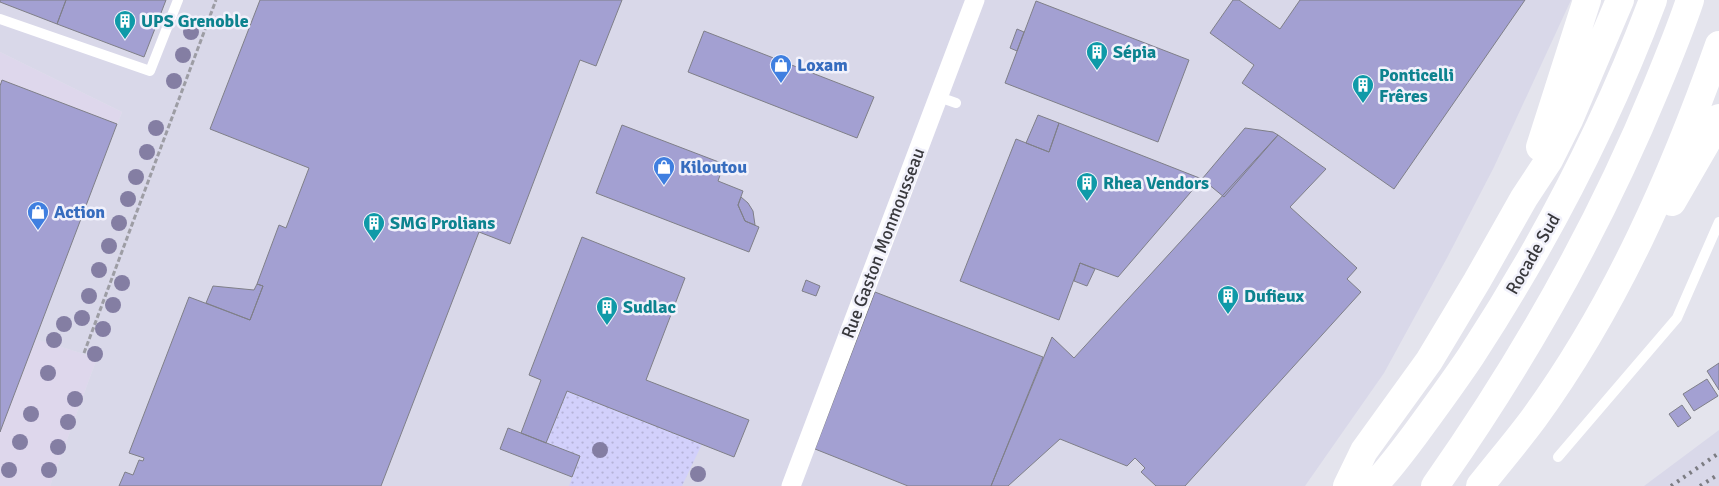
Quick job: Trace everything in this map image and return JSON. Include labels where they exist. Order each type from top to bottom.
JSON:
[{"type":"highway","points":[[1524,198],[1587,0]]},
{"type":"highway","points":[[1347,486],[1364,451],[1429,361],[1524,198],[1549,160],[1569,120],[1620,0]]},
{"type":"highway","name":"Rocade Sud","points":[[1374,486],[1386,473],[1448,390],[1503,307],[1552,222],[1605,118],[1653,0]]},
{"type":"highway","points":[[1435,486],[1473,432],[1537,329],[1592,228],[1638,130],[1682,26],[1690,0]]},
{"type":"highway","points":[[1480,486],[1534,418],[1576,355],[1611,295],[1659,197],[1700,100],[1719,45]]},
{"type":"highway","points":[[1611,295],[1648,244],[1719,118]]},
{"type":"street","name":"Rue Gaston Monmousseau","points":[[791,486],[832,374],[947,100],[975,0]]},
{"type":"lane","points":[[0,19],[150,71],[178,0]]},
{"type":"lane","points":[[1558,457],[1677,318],[1719,222]]},
{"type":"path","points":[[84,353],[216,0]]},
{"type":"shaded area","points":[[0,0],[1571,0],[1494,167],[1384,373],[1305,486],[50,486],[97,358],[35,339],[122,112],[0,52]]},
{"type":"shaded area","name":"Action","points":[[0,52],[122,112],[36,339],[97,358],[50,486],[0,486]]},
{"type":"shaded area","points":[[567,391],[702,444],[682,486],[569,486],[580,456],[546,443]]},
{"type":"shaded area","points":[[1719,430],[1719,486],[1644,486]]},
{"type":"building","points":[[0,0],[66,0],[57,24],[0,2]]},
{"type":"building","name":"UPS Grenoble","points":[[66,0],[166,0],[144,57],[57,24]]},
{"type":"building","name":"SMG Prolians","points":[[260,0],[622,0],[596,66],[580,60],[510,244],[479,232],[381,486],[119,486],[125,472],[133,475],[139,460],[143,461],[144,458],[129,453],[189,297],[250,320],[263,286],[257,284],[279,225],[286,228],[309,168],[210,129]]},
{"type":"building","name":"Ponticelli Frêres","points":[[1233,0],[1239,0],[1280,29],[1300,0],[1525,0],[1394,189],[1242,83],[1254,65],[1210,33]]},
{"type":"building","name":"Sépia","points":[[1036,1],[1189,60],[1158,142],[1005,83]]},
{"type":"building","points":[[1017,29],[1024,32],[1017,51],[1010,48]]},
{"type":"building","name":"Loxam","points":[[704,31],[874,97],[857,138],[688,72]]},
{"type":"building","name":"Action","points":[[2,80],[117,124],[0,432],[0,86]]},
{"type":"building","points":[[1038,115],[1059,123],[1049,152],[1026,143]]},
{"type":"building","name":"Rhea Vendors","points":[[1059,123],[1202,179],[1118,277],[1080,263],[1059,320],[960,281],[1016,139],[1049,152]]},
{"type":"building","name":"Kiloutou","points":[[622,125],[724,164],[718,181],[743,191],[738,205],[745,221],[759,227],[749,252],[596,193]]},
{"type":"building","points":[[1245,128],[1273,132],[1278,135],[1224,197],[1202,179]]},
{"type":"building","name":"Dufieux","points":[[1278,135],[1326,169],[1290,207],[1357,268],[1347,279],[1361,292],[1185,486],[1156,486],[1141,472],[1145,468],[1135,458],[1127,466],[1060,439],[1008,486],[991,486],[1052,337],[1074,358]]},
{"type":"building","points":[[741,197],[753,211],[755,225],[745,221],[738,205]]},
{"type":"building","name":"Sudlac","points":[[582,237],[685,278],[646,380],[749,420],[734,457],[567,391],[546,443],[521,433],[541,380],[529,375]]},
{"type":"building","points":[[1080,263],[1095,269],[1087,286],[1074,281]]},
{"type":"building","points":[[806,280],[820,286],[816,296],[802,291]]},
{"type":"building","points":[[257,284],[263,286],[250,320],[206,303],[213,286],[254,290]]},
{"type":"building","points":[[875,292],[1043,357],[991,486],[908,486],[815,449]]},
{"type":"building","points":[[1719,363],[1719,390],[1707,371]]},
{"type":"building","points":[[1707,379],[1718,396],[1694,411],[1683,394]]},
{"type":"building","points":[[1682,405],[1691,418],[1678,427],[1669,414]]},
{"type":"building","points":[[508,428],[580,456],[572,477],[500,449]]},
{"type":"railway","points":[[1671,486],[1719,453]]},
{"type":"railway","points":[[1700,486],[1719,474]]},
{"type":"place","name":"UPS Grenoble","points":[[125,40]]},
{"type":"place","name":"Sépia","points":[[1097,71]]},
{"type":"place","name":"Loxam","points":[[781,84]]},
{"type":"place","name":"Ponticelli Frêres","points":[[1363,104]]},
{"type":"place","name":"Kiloutou","points":[[664,186]]},
{"type":"place","name":"Rhea Vendors","points":[[1087,202]]},
{"type":"place","name":"Action","points":[[38,231]]},
{"type":"place","name":"SMG Prolians","points":[[374,242]]},
{"type":"place","name":"Dufieux","points":[[1228,315]]},
{"type":"place","name":"Sudlac","points":[[607,326]]}]
